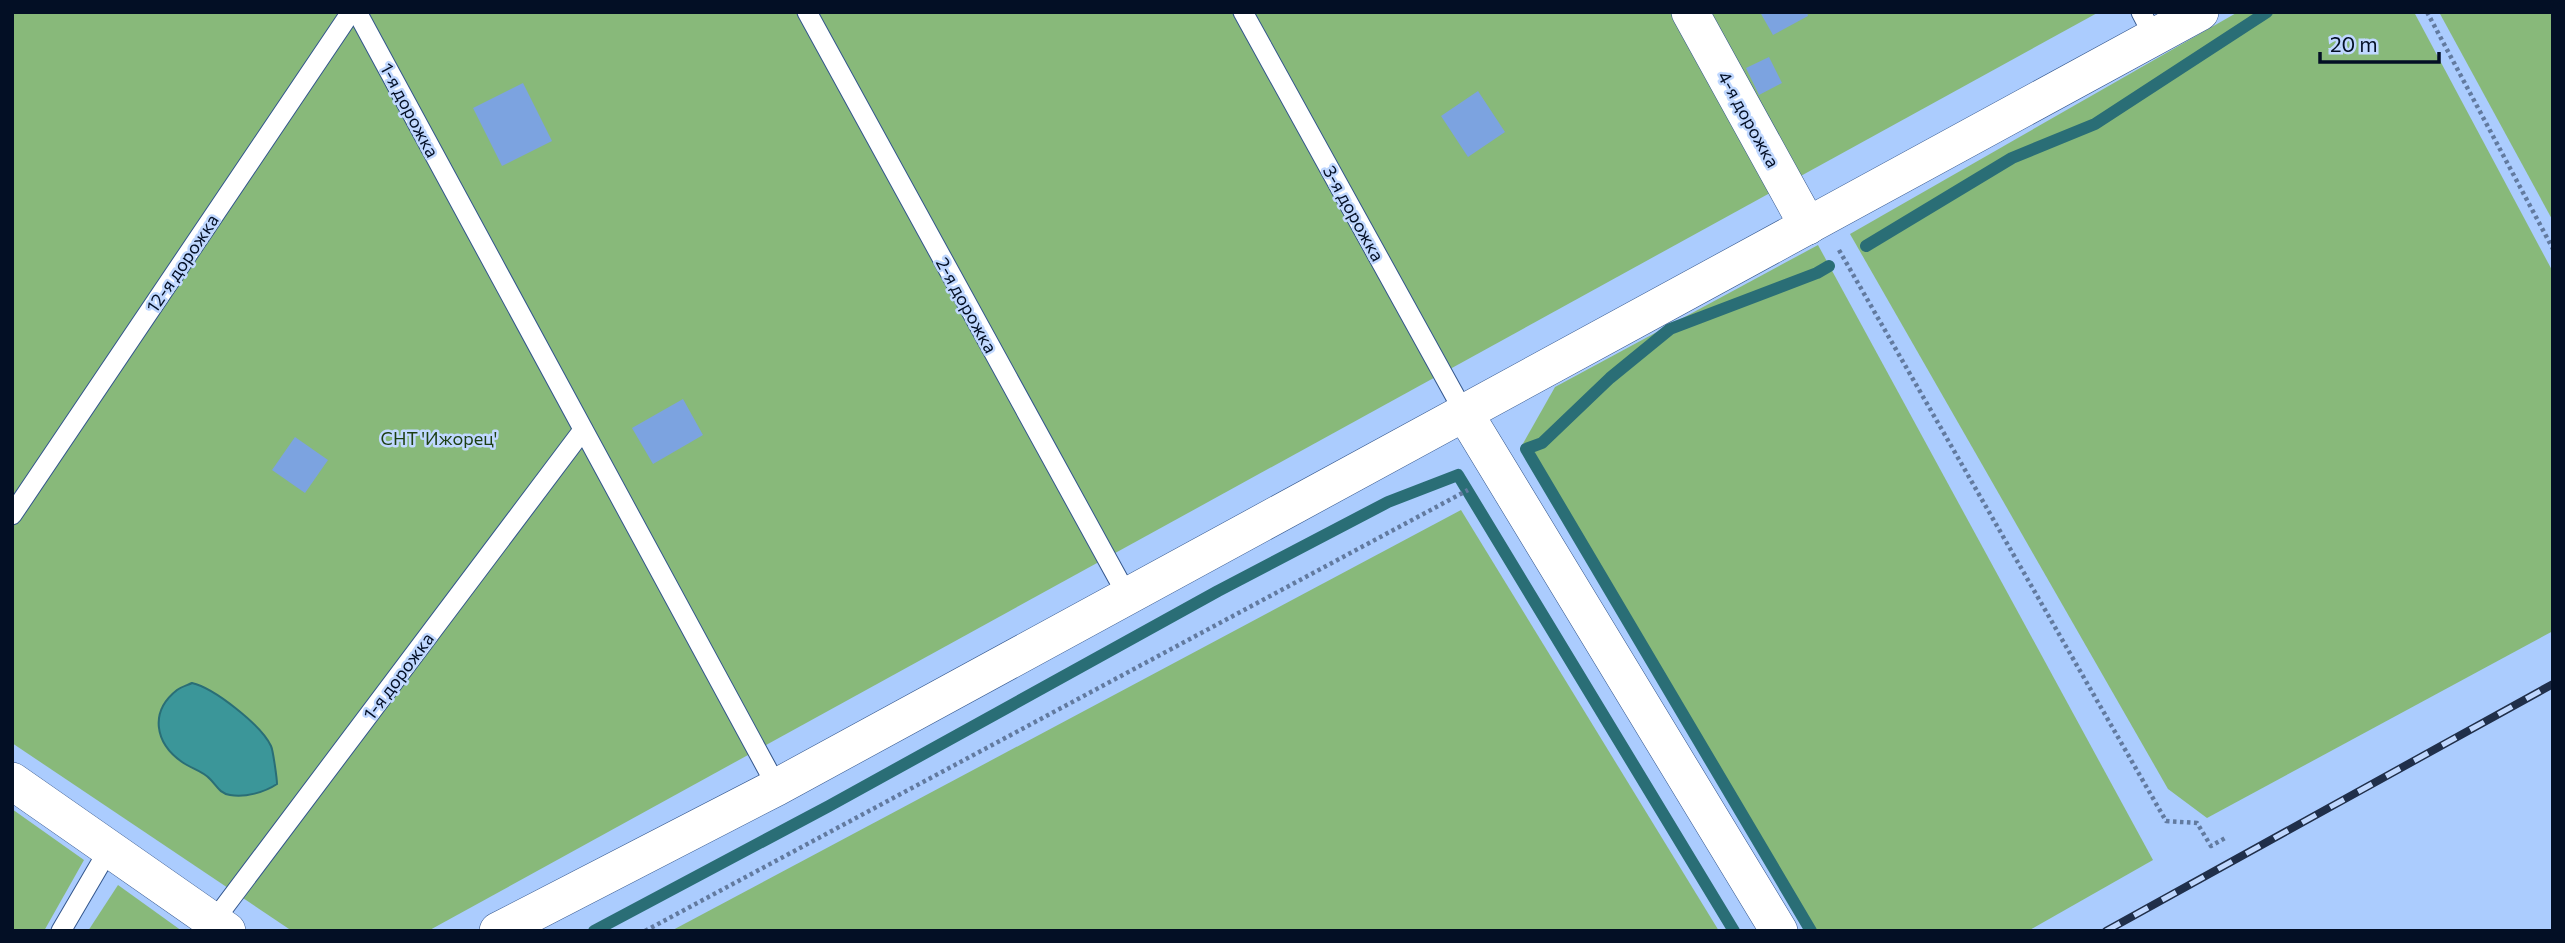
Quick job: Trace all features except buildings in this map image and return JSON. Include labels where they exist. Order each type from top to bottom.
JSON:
[{"type":"street","name":"4-я дорожка","points":[[1690,12],[1808,226]]},
{"type":"street","points":[[498,931],[777,787],[1808,226],[2148,25],[2200,12]]},
{"type":"street","points":[[1465,414],[1779,931]]},
{"type":"street","points":[[12,781],[220,926]]},
{"type":"lane","name":"12-я дорожка","points":[[12,514],[352,12]]},
{"type":"lane","name":"1-я дорожка","points":[[357,12],[777,787]]},
{"type":"lane","name":"2-я дорожка","points":[[807,12],[1128,597]]},
{"type":"lane","name":"3-я дорожка","points":[[1243,12],[1465,414]]},
{"type":"lane","name":"1-я дорожка","points":[[220,926],[583,430]]},
{"type":"lane","points":[[61,931],[109,849]]},
{"type":"path","points":[[2427,12],[2553,249]]},
{"type":"path","points":[[1843,253],[2166,821],[2197,823],[2211,846],[2227,838]]},
{"type":"path","points":[[645,931],[1450,499]]},
{"type":"green space","name":"СНТ 'Ижорец'","points":[[12,12],[2099,12],[428,931],[292,931],[12,743]]},
{"type":"green space","points":[[2238,12],[2414,12],[2553,272],[2553,631],[2207,818],[2168,789],[1850,234]]},
{"type":"green space","points":[[2439,12],[2553,12],[2553,221]]},
{"type":"green space","points":[[1818,245],[2153,860],[2028,931],[1817,931],[1521,447],[1555,387]]},
{"type":"green space","points":[[1461,510],[1719,931],[671,931]]},
{"type":"green space","points":[[12,809],[84,860],[44,931],[12,931]]},
{"type":"green space","points":[[118,885],[182,931],[88,931]]},
{"type":"shaded area","points":[[192,683],[224,700],[266,737],[272,749],[277,784],[248,795],[223,793],[207,776],[185,764],[166,746],[159,727],[162,708],[179,689]]},
{"type":"waterway","points":[[1866,246],[2012,158],[2095,124],[2267,12]]},
{"type":"waterway","points":[[1811,931],[1526,449],[1542,443],[1610,378],[1670,329],[1829,266]]},
{"type":"waterway","points":[[594,931],[829,806],[1218,591],[1388,502],[1458,475],[1734,931]]},
{"type":"railway","points":[[2106,931],[2553,684]]}]
